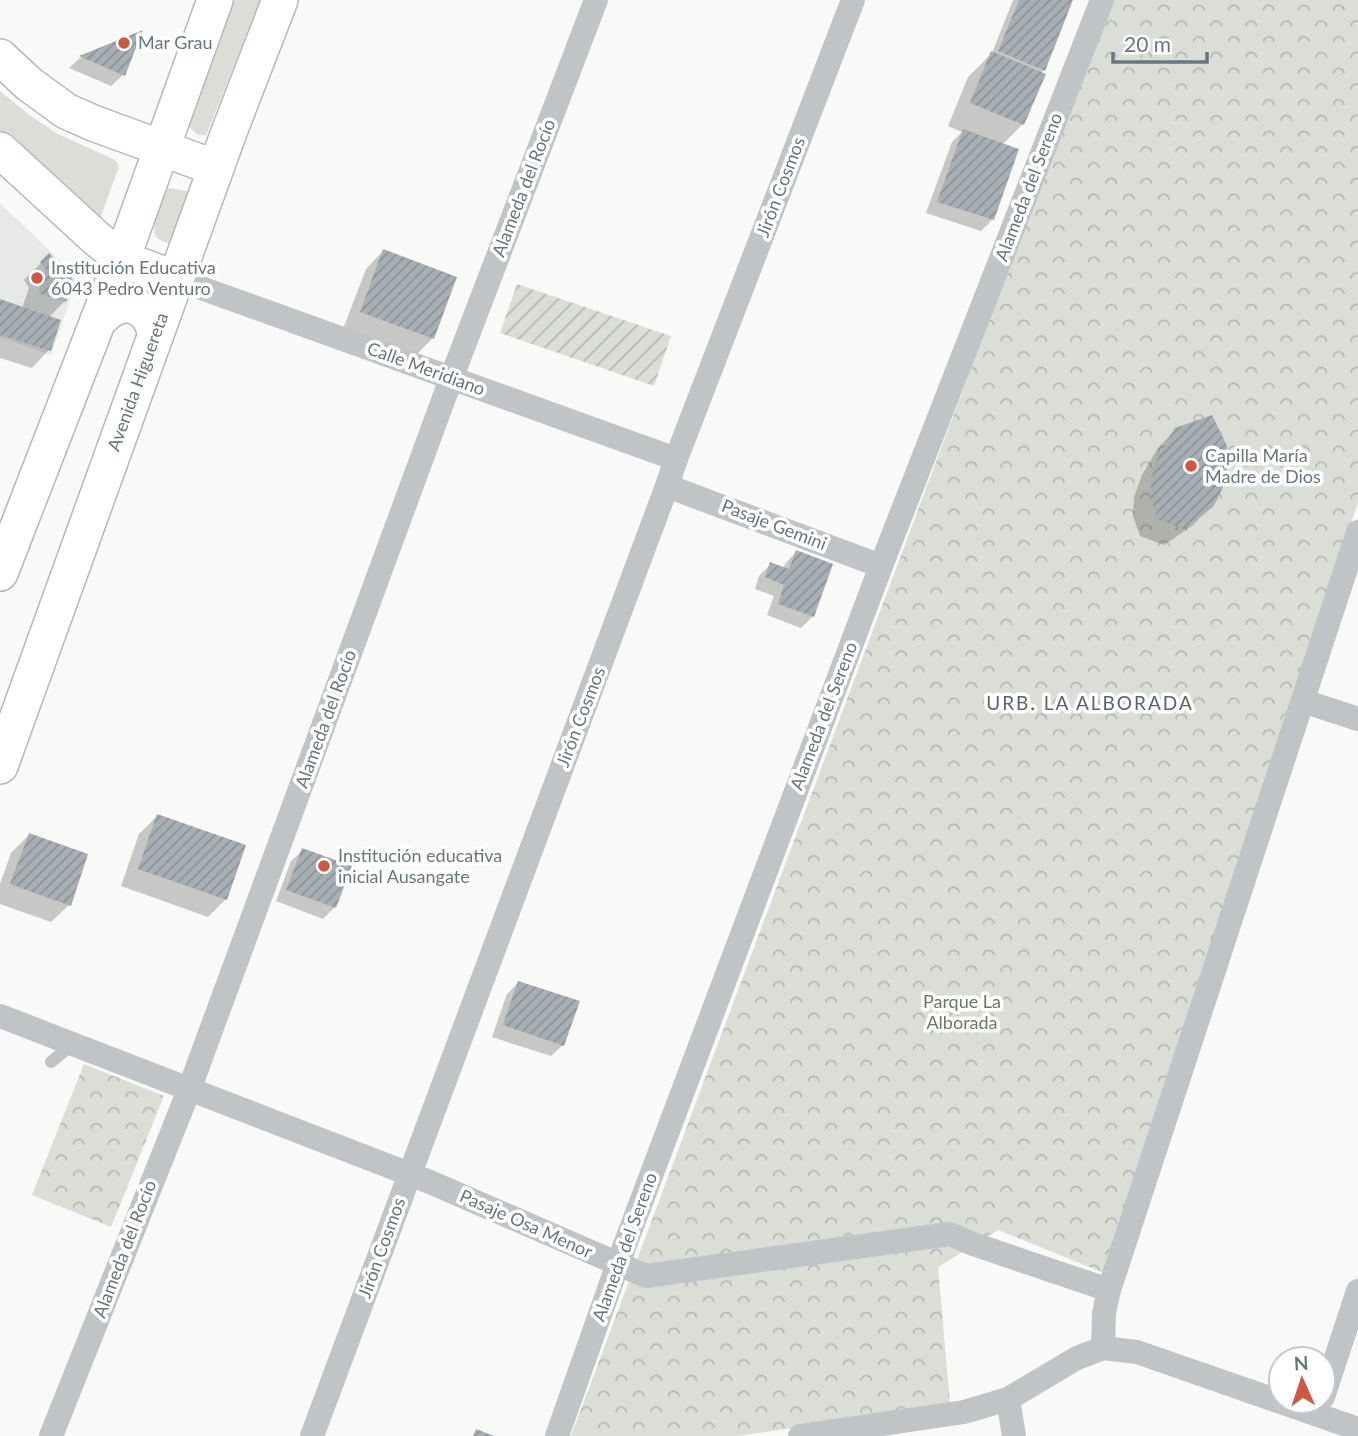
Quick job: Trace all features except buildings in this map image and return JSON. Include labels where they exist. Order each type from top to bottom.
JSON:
[{"type":"main road","points":[[0,573],[122,259],[215,0]]},
{"type":"main road","name":"Avenida Higuereta","points":[[0,766],[216,168],[280,0]]},
{"type":"main road","points":[[0,57],[37,91],[66,111],[216,168]]},
{"type":"main road","points":[[0,150],[122,259],[176,279]]},
{"type":"main road","points":[[98,320],[116,307],[129,305],[145,312],[155,327],[155,337]]},
{"type":"street","name":"Alameda del Rocío","points":[[51,1436],[188,1090],[596,0]]},
{"type":"street","name":"Jirón Cosmos","points":[[312,1436],[676,459],[853,0]]},
{"type":"street","name":"Alameda del Sereno","points":[[558,1436],[618,1264],[881,566],[1102,0]]},
{"type":"street","name":"Calle Meridiano","points":[[176,279],[676,459]]},
{"type":"street","name":"Pasaje Gemini","points":[[667,486],[881,566]]},
{"type":"street","points":[[1103,1348],[1104,1313],[1109,1290],[1358,532]]},
{"type":"street","points":[[1303,701],[1358,719]]},
{"type":"street","name":"Pasaje Osa Menor","points":[[0,1016],[410,1175],[646,1276],[950,1234],[1109,1290]]},
{"type":"street","points":[[1337,1355],[1358,1291]]},
{"type":"street","points":[[800,1436],[964,1412],[1008,1399],[1077,1358],[1103,1348],[1137,1352],[1267,1389]]},
{"type":"street","points":[[1008,1399],[1014,1436]]},
{"type":"street","points":[[1337,1415],[1358,1429]]},
{"type":"lane","points":[[51,1062],[65,1041]]},
{"type":"shaded area","name":"Institución Educativa 6043 Pedro Venturo","points":[[0,203],[73,273],[76,283],[51,355],[0,337]]},
{"type":"green space","points":[[231,0],[261,0],[206,135],[198,135],[186,124]]},
{"type":"green space","name":"Parque La Alborada","points":[[1109,0],[1358,0],[1358,502],[1104,1273],[998,1230],[938,1267],[950,1404],[738,1436],[571,1436]]},
{"type":"green space","points":[[0,91],[56,133],[115,160],[119,166],[98,225],[0,136]]},
{"type":"green space","points":[[169,188],[190,193],[171,244],[156,236],[154,227],[165,192]]},
{"type":"green space","points":[[517,284],[671,336],[654,386],[500,333]]},
{"type":"green space","points":[[84,1064],[164,1096],[111,1227],[32,1195]]},
{"type":"place","name":"Mar Grau","points":[[124,43]]},
{"type":"place","name":"Institución Educativa 6043 Pedro Venturo","points":[[37,278]]},
{"type":"place","name":"Capilla María Madre de Dios","points":[[1191,466]]},
{"type":"place","name":"Institución educativa inicial Ausangate","points":[[324,866]]},
{"type":"district","name":"URB. LA ALBORADA","points":[[1090,703]]}]
